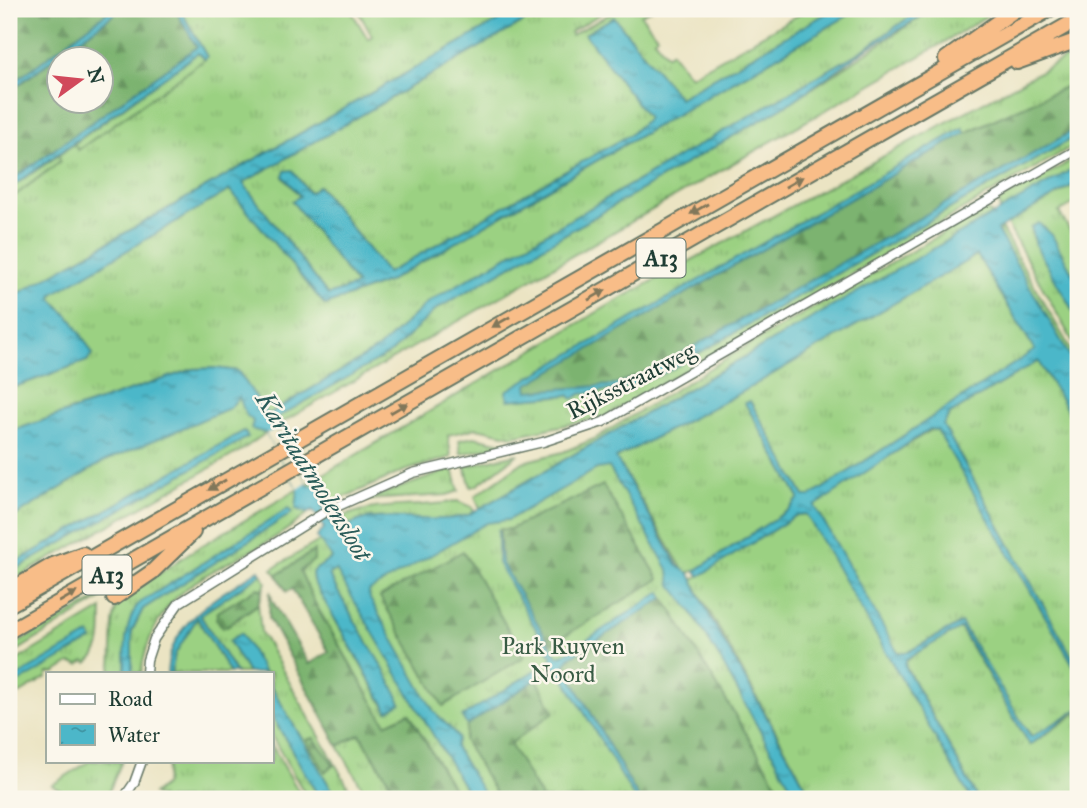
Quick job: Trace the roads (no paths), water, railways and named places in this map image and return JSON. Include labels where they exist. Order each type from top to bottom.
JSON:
[{"type":"highway","name":"A13","points":[[886,102],[1016,9]]},
{"type":"highway","name":"A13","points":[[9,605],[1050,9]]},
{"type":"highway","name":"A13","points":[[9,631],[1078,19]]},
{"type":"highway","name":"A13","points":[[982,74],[1078,40]]},
{"type":"highway","name":"A13","points":[[114,598],[152,572],[205,519]]},
{"type":"highway","name":"A13","points":[[9,591],[53,565],[130,535]]},
{"type":"street","name":"Rijksstraatweg","points":[[146,672],[154,639],[179,603],[321,514],[413,473],[554,439],[603,422],[1078,149]]},
{"type":"street","points":[[123,799],[134,783],[142,762]]},
{"type":"water","points":[[112,9],[121,9],[70,46],[63,46]]},
{"type":"water","points":[[175,9],[180,9],[207,57],[205,59],[198,53],[116,112],[116,105],[197,47]]},
{"type":"water","points":[[519,9],[546,9],[243,183],[328,295],[357,285],[292,201],[300,196],[283,176],[285,171],[292,170],[309,193],[318,186],[387,273],[631,134],[648,118],[585,34],[614,17],[679,98],[834,9],[859,9],[387,282],[325,305],[230,190],[53,294],[52,299],[73,321],[93,354],[87,361],[9,389],[9,299]]},
{"type":"water","points":[[921,9],[933,9],[865,50],[793,101],[435,310],[392,352],[271,421],[307,484],[323,489],[322,506],[334,528],[342,528],[365,519],[442,519],[468,515],[1078,166],[1078,182],[997,230],[1078,370],[1078,428],[1038,361],[950,414],[943,425],[1078,667],[1078,673],[937,430],[930,429],[815,506],[898,653],[908,652],[961,623],[1031,737],[1078,709],[1030,745],[961,628],[906,659],[905,666],[978,799],[971,799],[806,514],[797,515],[700,576],[695,571],[790,509],[799,498],[745,403],[750,401],[804,496],[811,496],[1035,350],[977,255],[742,392],[616,458],[678,566],[690,574],[711,619],[813,799],[798,799],[720,659],[690,609],[671,585],[669,571],[609,467],[597,469],[508,520],[487,523],[369,591],[370,599],[433,710],[458,738],[455,747],[487,799],[471,799],[336,570],[329,574],[401,703],[388,711],[313,581],[312,572],[332,558],[317,537],[324,528],[313,510],[308,513],[296,509],[298,489],[266,433],[251,429],[253,421],[246,415],[239,397],[230,408],[103,462],[9,520],[9,432],[193,369],[238,371],[268,415],[379,348],[428,302],[863,50]]},
{"type":"water","points":[[46,58],[46,64],[9,91],[9,86]]},
{"type":"water","points":[[101,116],[110,116],[9,189],[9,182]]},
{"type":"water","points":[[963,128],[965,133],[527,385],[528,391],[613,385],[638,378],[1078,128],[1078,135],[666,372],[624,388],[581,394],[573,399],[569,395],[508,400],[506,391]]},
{"type":"water","points":[[1039,223],[1052,235],[1078,284],[1078,320],[1036,246],[1031,227]]},
{"type":"water","points":[[244,431],[248,437],[9,573],[9,566]]},
{"type":"water","points":[[289,508],[292,513],[143,609],[132,631],[132,672],[125,672],[128,628],[138,604]]},
{"type":"water","points":[[498,529],[501,562],[557,656],[563,655],[661,592],[664,598],[569,658],[564,665],[639,799],[635,799],[564,678],[551,664],[552,657],[498,563]]},
{"type":"water","points":[[259,570],[261,574],[200,615],[235,672],[229,672],[197,618],[175,654],[171,672],[167,672],[170,654],[177,638],[187,624],[214,600]]},
{"type":"water","points":[[241,633],[263,672],[247,672],[229,641]]},
{"type":"water","points":[[90,634],[92,640],[9,688],[9,681]]},
{"type":"water","points":[[537,669],[540,675],[537,679],[467,725],[462,717]]},
{"type":"water","points":[[273,689],[337,799],[320,799],[273,717]]},
{"type":"water label","name":"Karitaatmolensloot","points":[[314,476]]},
{"type":"park label","name":"Park Ruyven Noord","points":[[563,660]]}]
